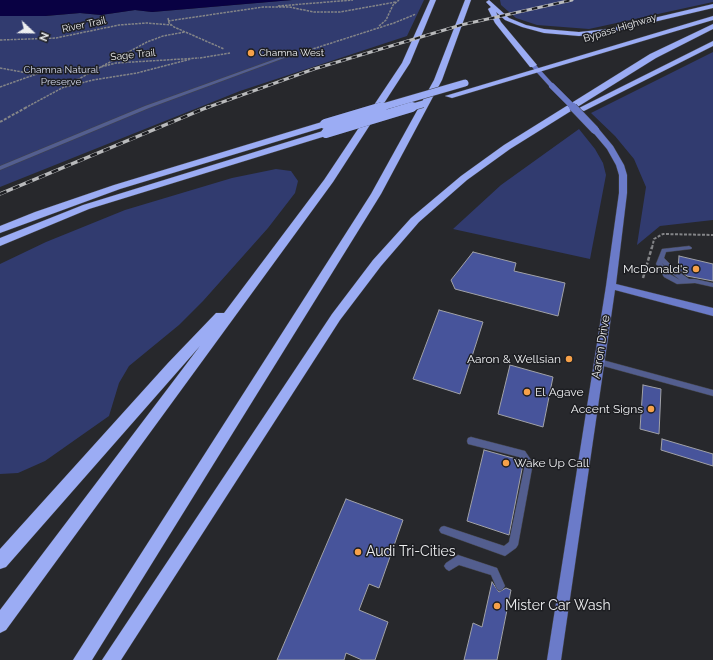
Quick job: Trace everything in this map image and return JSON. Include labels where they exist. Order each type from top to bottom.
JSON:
[{"type":"highway","points":[[82,660],[376,194],[438,80],[468,0]]},
{"type":"highway","points":[[488,1],[507,19],[524,26],[544,31],[579,34],[607,30],[713,6]]},
{"type":"highway","points":[[488,1],[498,23],[536,68]]},
{"type":"highway","points":[[0,624],[328,182],[406,63],[432,2]]},
{"type":"highway","name":"Bypass Highway","points":[[536,68],[713,11]]},
{"type":"highway","name":"Bypass Highway","points":[[536,68],[713,18]]},
{"type":"highway","points":[[111,660],[336,317],[377,263],[411,225],[438,199],[484,162],[653,56],[713,26]]},
{"type":"highway","points":[[528,134],[713,43]]},
{"type":"highway","points":[[0,242],[56,218],[98,203],[466,83],[536,68]]},
{"type":"highway","points":[[0,230],[38,214],[102,192],[474,89],[536,68]]},
{"type":"highway","points":[[0,561],[172,367],[257,276]]},
{"type":"main road","name":"Aaron Drive","points":[[536,68],[595,130],[614,154],[623,175],[623,193],[611,286],[554,660]]},
{"type":"main road","points":[[611,286],[713,312]]},
{"type":"lane","points":[[0,168],[147,107],[293,54]]},
{"type":"lane","points":[[689,248],[664,250],[661,258],[687,281],[695,281],[713,285]]},
{"type":"lane","points":[[599,362],[713,393]]},
{"type":"lane","points":[[444,530],[505,551],[512,545],[529,463],[522,454],[471,440]]},
{"type":"lane","points":[[449,566],[458,560],[494,570],[500,586]]},
{"type":"path","points":[[168,21],[248,8],[353,0]]},
{"type":"path","points":[[276,6],[314,12],[340,12],[364,9],[399,0]]},
{"type":"path","points":[[377,27],[386,20],[396,2]]},
{"type":"path","points":[[293,54],[409,18],[415,15],[419,10]]},
{"type":"path","points":[[168,18],[171,25],[224,49]]},
{"type":"path","name":"River Trail","points":[[0,40],[17,38],[56,38],[119,25],[147,23],[171,25]]},
{"type":"path","points":[[0,122],[147,42],[174,33],[185,32]]},
{"type":"path","points":[[61,89],[94,80],[138,73],[184,60],[214,57],[230,53]]},
{"type":"path","name":"Sage Trail","points":[[0,87],[36,74],[52,71],[95,69],[116,63],[199,58]]},
{"type":"path","points":[[0,68],[36,74]]},
{"type":"green space","name":"Chamna Natural Preserve","points":[[292,0],[424,0],[407,36],[240,91],[0,187],[0,16],[45,16],[80,13],[101,15],[135,10],[152,12]]},
{"type":"green space","points":[[500,0],[713,0],[713,2],[589,29],[537,25],[516,18],[501,5]]},
{"type":"green space","points":[[713,52],[713,220],[660,226],[637,245],[646,187],[634,159],[615,136],[591,113]]},
{"type":"green space","points":[[579,129],[595,149],[603,163],[606,175],[590,259],[453,229],[501,185]]},
{"type":"green space","points":[[276,169],[291,171],[298,181],[295,193],[268,228],[203,301],[179,325],[129,366],[119,383],[109,416],[45,461],[18,473],[0,474],[0,264],[46,242],[125,210],[232,178]]},
{"type":"shaded area","points":[[0,0],[292,0],[152,12],[135,10],[101,15],[80,13],[45,16],[0,16]]},
{"type":"building","points":[[473,252],[516,263],[514,271],[565,283],[558,316],[455,289],[451,280]]},
{"type":"building","name":"McDonald's","points":[[679,256],[713,264],[713,281],[687,276],[678,269]]},
{"type":"building","points":[[439,310],[483,322],[460,394],[413,379]]},
{"type":"building","points":[[510,365],[553,377],[543,427],[498,414]]},
{"type":"building","name":"Accent Signs","points":[[643,385],[661,389],[659,434],[640,429]]},
{"type":"building","points":[[662,439],[713,454],[713,466],[661,450]]},
{"type":"building","points":[[484,450],[520,460],[523,464],[509,535],[467,521]]},
{"type":"building","name":"Audi Tri-Cities","points":[[346,499],[403,520],[379,588],[369,584],[359,610],[388,622],[375,660],[362,660],[346,653],[344,660],[277,660]]},
{"type":"building","name":"Mister Car Wash","points":[[492,582],[499,592],[506,588],[511,590],[497,660],[464,660],[473,623],[482,627]]},
{"type":"railway","points":[[206,108],[314,69],[461,25],[572,0]]},
{"type":"railway","points":[[0,194],[208,107]]},
{"type":"place","name":"Chamna West","points":[[251,53]]},
{"type":"place","name":"McDonald's","points":[[696,269]]},
{"type":"place","name":"Aaron & Wellsian","points":[[569,359]]},
{"type":"place","name":"El Agave","points":[[527,392]]},
{"type":"place","name":"Accent Signs","points":[[651,409]]},
{"type":"place","name":"Wake Up Call","points":[[506,463]]},
{"type":"place","name":"Audi Tri-Cities","points":[[358,552]]},
{"type":"place","name":"Mister Car Wash","points":[[497,606]]}]
